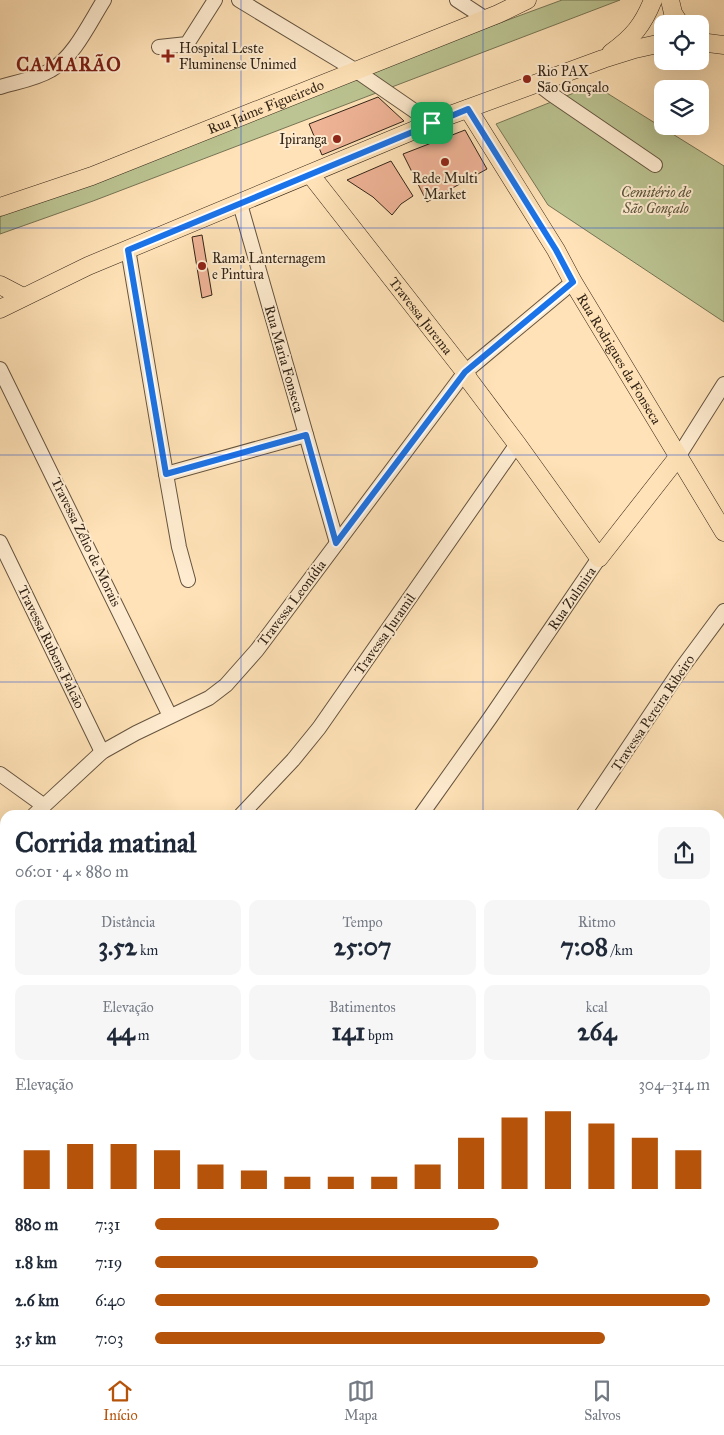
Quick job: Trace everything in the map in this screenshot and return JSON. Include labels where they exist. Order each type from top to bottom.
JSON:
[{"type":"main road","name":"Rua Jaime Figueiredo","points":[[0,207],[92,176],[527,0]]},
{"type":"main road","points":[[603,59],[637,31],[646,18],[653,0]]},
{"type":"main road","points":[[670,0],[675,15]]},
{"type":"main road","points":[[0,309],[60,278],[432,123],[603,59],[654,45]]},
{"type":"main road","name":"Rua Rodrigues da Fonseca","points":[[468,109],[556,250],[573,282],[724,532]]},
{"type":"main road","name":"Travessa Jurema","points":[[310,174],[465,372],[468,380],[517,444],[599,558]]},
{"type":"main road","points":[[0,285],[23,297]]},
{"type":"main road","name":"Rua Zulmira","points":[[599,558],[678,456]]},
{"type":"street","points":[[0,87],[39,76],[53,70],[65,60],[104,0]]},
{"type":"street","points":[[159,47],[187,44],[215,0]]},
{"type":"street","points":[[239,0],[355,70],[432,123]]},
{"type":"street","points":[[457,0],[486,18]]},
{"type":"street","points":[[538,84],[655,165]]},
{"type":"street","name":"Rua Maria Fonseca","points":[[240,204],[336,543]]},
{"type":"street","points":[[128,250],[179,547],[188,580]]},
{"type":"street","name":"Travessa Leonídia","points":[[39,810],[102,752],[170,716],[209,698],[226,685],[257,650],[465,372],[573,282]]},
{"type":"street","name":"Travessa Zélio de Morais","points":[[0,369],[170,716]]},
{"type":"street","name":"Rua Zulmira","points":[[678,456],[724,384]]},
{"type":"street","points":[[166,474],[306,435]]},
{"type":"street","name":"Travessa Juramil","points":[[246,810],[293,760],[319,728],[517,444]]},
{"type":"street","name":"Travessa Rubens Falcão","points":[[0,542],[102,752]]},
{"type":"street","name":"Rua Zulmira","points":[[425,810],[599,558]]},
{"type":"street","name":"Travessa Pereira Ribeiro","points":[[586,810],[682,669],[724,612]]},
{"type":"street","points":[[0,774],[39,810]]},
{"type":"green space","points":[[562,0],[620,0],[93,201],[0,234],[0,207]]},
{"type":"green space","name":"Cemitério de São Gonçalo","points":[[594,85],[654,122],[654,135],[674,135],[724,166],[724,322],[548,205],[496,124]]},
{"type":"building","name":"Ipiranga","points":[[378,97],[404,121],[322,155],[309,124]]},
{"type":"building","name":"Rede Multi Market","points":[[465,130],[487,169],[427,202],[403,154]]},
{"type":"building","points":[[391,161],[413,196],[401,204],[392,215],[373,197],[347,180]]},
{"type":"building","name":"Rama Lanternagem e Pintura","points":[[202,235],[212,295],[202,298],[192,237]]},
{"type":"place","name":"Hospital Leste Fluminense Unimed","points":[[168,56]]},
{"type":"place","name":"Rio PAX São Gonçalo","points":[[527,79]]},
{"type":"place","name":"Ipiranga","points":[[337,139]]},
{"type":"place","name":"Rede Multi Market","points":[[445,162]]},
{"type":"place","name":"Rama Lanternagem e Pintura","points":[[202,266]]},
{"type":"district","name":"CAMARÃO","points":[[69,64]]},
{"type":"route","points":[[468,109],[556,250],[573,282],[465,372],[336,543],[306,435],[166,474],[128,250],[432,123],[468,109]]}]
